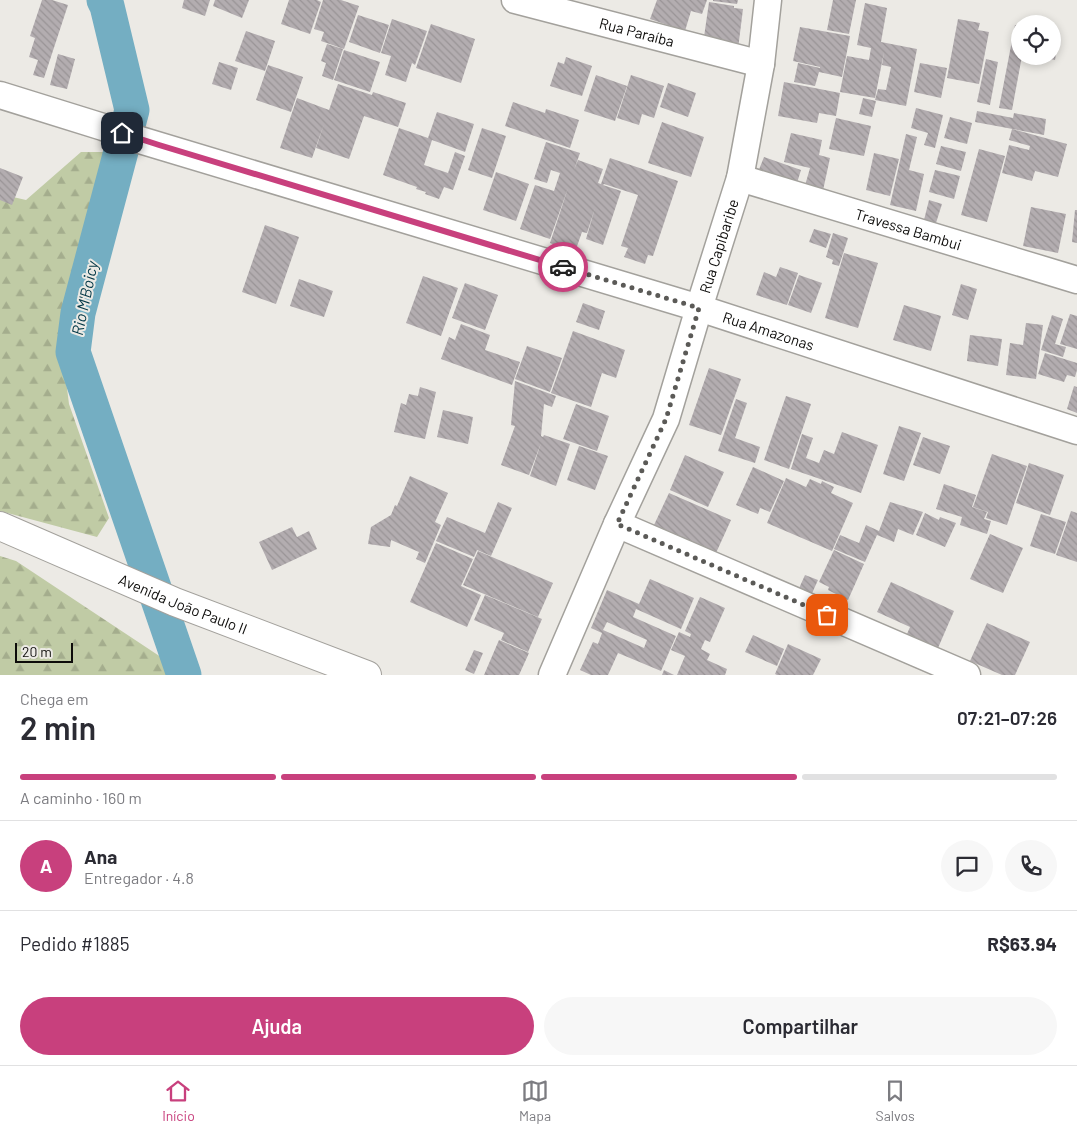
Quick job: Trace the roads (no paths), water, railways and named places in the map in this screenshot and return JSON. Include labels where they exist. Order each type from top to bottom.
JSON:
[{"type":"main road","name":"Avenida João Paulo II","points":[[0,526],[174,602],[367,675]]},
{"type":"street","name":"Rua Paraíba","points":[[515,0],[761,64]]},
{"type":"street","name":"Rua Capibaribe","points":[[552,675],[617,524],[666,419],[740,178],[761,64],[768,0]]},
{"type":"street","name":"Rua Amazonas","points":[[0,95],[140,140],[699,308],[1077,431]]},
{"type":"street","name":"Travessa Bambui","points":[[740,178],[1077,280]]},
{"type":"street","points":[[617,524],[968,675]]},
{"type":"waterway","name":"Rio M'Boicy","points":[[104,0],[132,110],[78,313],[73,352],[184,675]]}]
